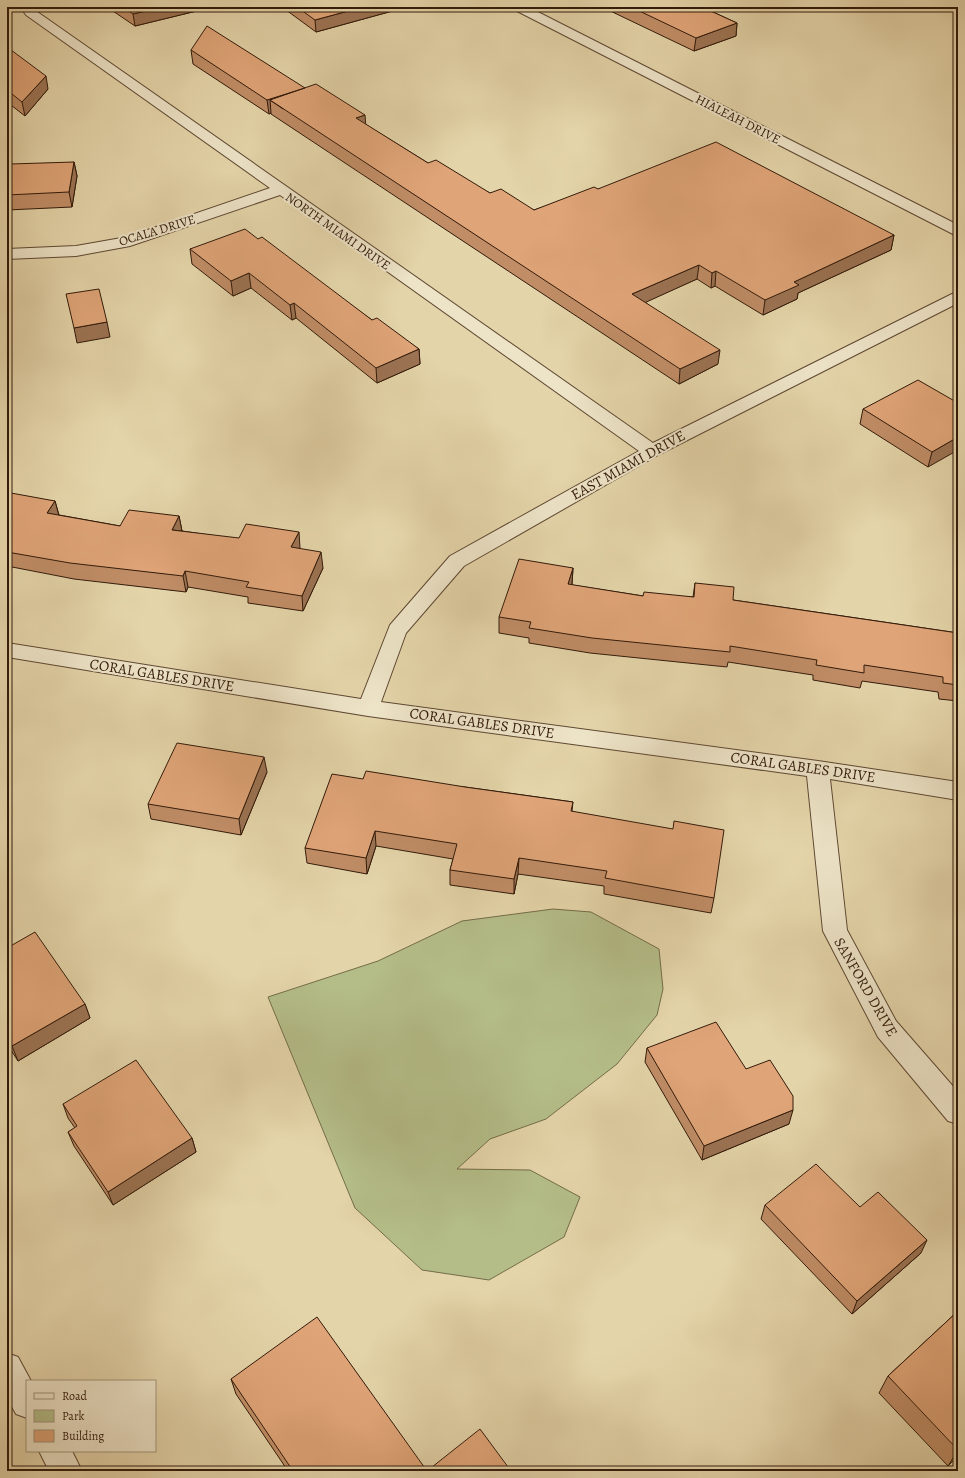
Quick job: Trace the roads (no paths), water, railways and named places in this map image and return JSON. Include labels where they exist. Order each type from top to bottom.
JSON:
[{"type":"street","name":"NORTH MIAMI DRIVE","points":[[31,7],[30,12],[280,190],[652,451]]},
{"type":"street","name":"HIALEAH DRIVE","points":[[519,7],[958,231]]},
{"type":"street","name":"OCALA DRIVE","points":[[7,254],[76,251],[130,241],[280,190]]},
{"type":"street","name":"EAST MIAMI DRIVE","points":[[368,708],[397,630],[457,561],[652,451],[958,297]]},
{"type":"street","name":"CORAL GABLES DRIVE","points":[[7,650],[368,708],[818,769],[958,791]]},
{"type":"street","name":"SANFORD DRIVE","points":[[818,769],[835,931],[886,1029],[958,1112]]},
{"type":"street","points":[[7,1368],[26,1401]]},
{"type":"street","points":[[56,1452],[66,1471]]}]
